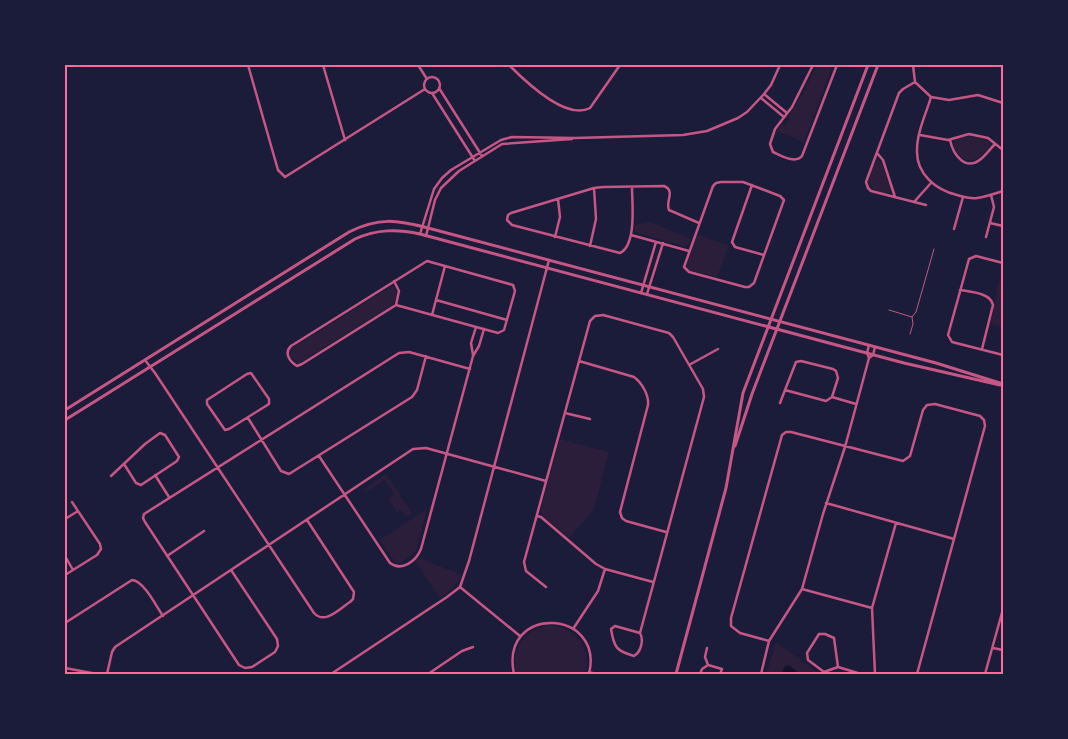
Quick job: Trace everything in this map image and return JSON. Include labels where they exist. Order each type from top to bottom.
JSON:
[{"type":"street","points":[[248,65],[278,170],[282,175],[286,176],[425,89]]},
{"type":"street","points":[[323,65],[345,140]]},
{"type":"street","points":[[418,65],[427,79]]},
{"type":"street","points":[[511,66],[532,88],[544,96],[564,107],[583,110],[590,108],[620,65]]},
{"type":"street","points":[[420,234],[437,184],[446,174],[506,138],[683,135],[706,132],[738,118],[761,98],[771,85],[780,65]]},
{"type":"street","points":[[813,65],[807,81],[788,113],[775,129],[770,148],[775,153],[797,160],[802,156],[837,65]]},
{"type":"street","points":[[676,674],[724,497],[744,393],[868,65]]},
{"type":"street","points":[[733,452],[752,394],[878,65]]},
{"type":"street","points":[[913,65],[916,82],[931,97],[949,100],[978,95],[1003,103]]},
{"type":"street","points":[[427,79],[436,78],[440,84],[439,88],[482,156]]},
{"type":"street","points":[[425,89],[424,85],[427,79]]},
{"type":"street","points":[[916,82],[900,92],[866,180],[867,186],[872,190],[926,205]]},
{"type":"street","points":[[432,93],[439,88]]},
{"type":"street","points":[[425,89],[432,93],[475,161]]},
{"type":"street","points":[[764,94],[788,113]]},
{"type":"street","points":[[931,97],[917,148],[918,161],[923,172],[932,183],[944,192],[963,197],[976,198],[1003,191]]},
{"type":"street","points":[[761,98],[784,117]]},
{"type":"street","points":[[920,135],[950,140],[969,134],[988,138],[1003,150]]},
{"type":"street","points":[[426,236],[435,200],[441,188],[454,175],[482,156],[502,144],[576,138]]},
{"type":"street","points":[[950,140],[952,150],[959,159],[970,163],[980,159],[995,144]]},
{"type":"street","points":[[877,153],[883,160],[895,197]]},
{"type":"street","points":[[740,182],[752,185],[780,196],[784,200],[754,283],[747,287],[687,271],[684,265],[716,183],[740,182]]},
{"type":"street","points":[[913,202],[932,183]]},
{"type":"street","points":[[752,185],[732,242],[735,247],[764,255]]},
{"type":"street","points":[[632,187],[631,235],[626,249],[620,253],[508,223],[507,218],[511,213],[594,188],[632,187],[667,187],[670,192],[669,210],[699,223]]},
{"type":"street","points":[[590,246],[596,219],[594,188]]},
{"type":"street","points":[[986,237],[994,207],[991,195]]},
{"type":"street","points":[[954,229],[963,197]]},
{"type":"street","points":[[555,237],[560,217],[558,199]]},
{"type":"street","points":[[65,410],[357,228],[374,222],[391,221],[422,226],[869,345],[936,363],[1003,385]]},
{"type":"street","points":[[990,223],[1003,226]]},
{"type":"street","points":[[65,420],[355,239],[369,233],[384,230],[420,234],[873,355],[987,383],[1003,385]]},
{"type":"street","points":[[631,235],[689,250]]},
{"type":"street","points":[[641,293],[656,242]]},
{"type":"street","points":[[646,294],[663,243]]},
{"type":"street","points":[[1003,263],[977,256],[971,257],[968,261],[948,337],[952,342],[1003,355]]},
{"type":"street","points":[[331,674],[460,586],[469,561],[549,260]]},
{"type":"street","points":[[394,281],[399,291],[396,305],[302,364],[297,366],[292,363],[287,355],[288,349],[291,346],[394,281],[428,261],[513,285],[515,291],[505,329],[500,333],[396,305]]},
{"type":"street","points":[[649,264],[656,266]]},
{"type":"street","points":[[432,315],[445,266]]},
{"type":"street","points":[[960,290],[988,296],[993,301],[982,349]]},
{"type":"street","points":[[436,300],[507,320]]},
{"type":"street","points":[[546,588],[527,572],[524,565],[590,321],[593,317],[600,315],[669,333],[703,389],[704,397],[653,582],[640,633],[642,640],[638,652],[634,656],[618,650],[611,629],[615,626],[640,633]]},
{"type":"street","points":[[473,356],[471,344],[476,327]]},
{"type":"street","points":[[319,456],[390,563],[395,567],[401,567],[415,559],[420,551],[473,356],[479,346],[484,329]]},
{"type":"street","points":[[869,345],[867,353],[869,358]]},
{"type":"street","points":[[761,674],[769,641],[802,589],[826,503],[845,447],[869,358],[873,355],[875,347]]},
{"type":"street","points":[[689,365],[718,349]]},
{"type":"street","points":[[231,570],[277,639],[278,646],[275,652],[252,667],[245,668],[239,665],[143,518],[146,512],[399,353],[406,352],[426,356],[470,369]]},
{"type":"street","points":[[248,418],[281,471],[284,474],[291,473],[412,397],[417,390],[426,356]]},
{"type":"street","points":[[145,360],[151,366],[316,615],[320,618],[328,617],[350,602],[354,592],[307,520]]},
{"type":"street","points":[[579,361],[634,376],[647,395],[648,405],[620,512],[622,518],[626,521],[666,532]]},
{"type":"street","points":[[780,403],[794,364],[800,361],[836,371],[838,378],[832,397],[826,401],[785,390]]},
{"type":"street","points":[[250,373],[269,402],[267,406],[248,418],[225,430],[207,402],[209,398],[250,373]]},
{"type":"street","points":[[832,397],[856,404]]},
{"type":"street","points":[[769,641],[737,632],[731,626],[731,618],[780,437],[791,432],[903,461],[910,456],[923,410],[927,405],[935,404],[982,418],[985,426],[917,674]]},
{"type":"street","points":[[565,412],[590,419]]},
{"type":"street","points":[[111,476],[145,444],[158,434],[162,434],[178,455],[178,459],[138,485],[124,464]]},
{"type":"street","points":[[108,674],[112,652],[115,647],[413,449],[426,448],[546,481]]},
{"type":"street","points":[[155,475],[169,497]]},
{"type":"street","points":[[65,575],[97,555],[101,549],[100,544],[72,502]]},
{"type":"street","points":[[826,503],[954,538]]},
{"type":"street","points":[[65,519],[78,511]]},
{"type":"street","points":[[537,516],[541,517],[596,564],[605,569],[653,582]]},
{"type":"street","points":[[875,674],[872,608],[896,523]]},
{"type":"street","points":[[167,556],[204,531]]},
{"type":"street","points":[[65,556],[73,570]]},
{"type":"street","points":[[573,629],[598,591],[605,569]]},
{"type":"street","points":[[65,623],[132,580],[137,581],[143,586],[163,616]]},
{"type":"street","points":[[460,586],[520,636]]},
{"type":"street","points":[[802,589],[872,608]]},
{"type":"street","points":[[986,674],[1003,609]]},
{"type":"street","points":[[514,674],[512,655],[515,645],[520,636],[541,623],[558,623],[573,629],[586,644],[590,653],[589,673],[596,674]]},
{"type":"street","points":[[838,667],[834,638],[820,634],[807,653],[806,658],[824,672],[838,667],[862,674]]},
{"type":"street","points":[[428,674],[462,651],[473,647]]},
{"type":"street","points":[[707,648],[705,657],[708,665]]},
{"type":"street","points":[[993,648],[1003,650]]},
{"type":"street","points":[[700,674],[702,669],[708,665],[722,669],[720,674]]},
{"type":"street","points":[[65,668],[97,674]]},
{"type":"lane","points":[[910,334],[913,324],[912,317],[916,312],[934,249]]},
{"type":"lane","points":[[889,310],[912,317]]},
{"type":"shaded area","points":[[816,65],[833,65],[804,142],[776,131],[790,119],[788,117],[805,90]]},
{"type":"shaded area","points":[[968,136],[990,142],[990,145],[980,157],[971,161],[959,156],[953,144],[955,140]]},
{"type":"shaded area","points":[[877,160],[881,162],[891,189],[889,193],[875,190],[868,182],[869,172]]},
{"type":"shaded area","points":[[651,222],[691,239],[687,245],[683,246],[635,232],[634,225]]},
{"type":"shaded area","points":[[697,234],[729,246],[717,277],[686,268]]},
{"type":"shaded area","points":[[999,281],[1003,282],[1003,327],[990,324]]},
{"type":"shaded area","points":[[393,286],[397,293],[393,305],[300,363],[297,363],[290,355],[292,348]]},
{"type":"shaded area","points":[[560,439],[609,452],[594,509],[569,538],[543,516],[540,511]]},
{"type":"shaded area","points":[[386,474],[412,513],[406,517],[401,510],[397,512],[388,499],[394,494],[385,480],[366,492],[364,489]]},
{"type":"shaded area","points":[[427,509],[416,551],[401,563],[395,562],[380,540]]},
{"type":"shaded area","points":[[419,558],[462,575],[453,588],[440,598],[415,561]]},
{"type":"shaded area","points":[[551,625],[568,630],[580,641],[587,656],[585,674],[517,674],[515,656],[522,641],[534,630]]},
{"type":"shaded area","points":[[776,642],[820,674],[766,674]]},
{"type":"shaded area","points":[[787,665],[800,674],[782,674],[783,669]]}]
